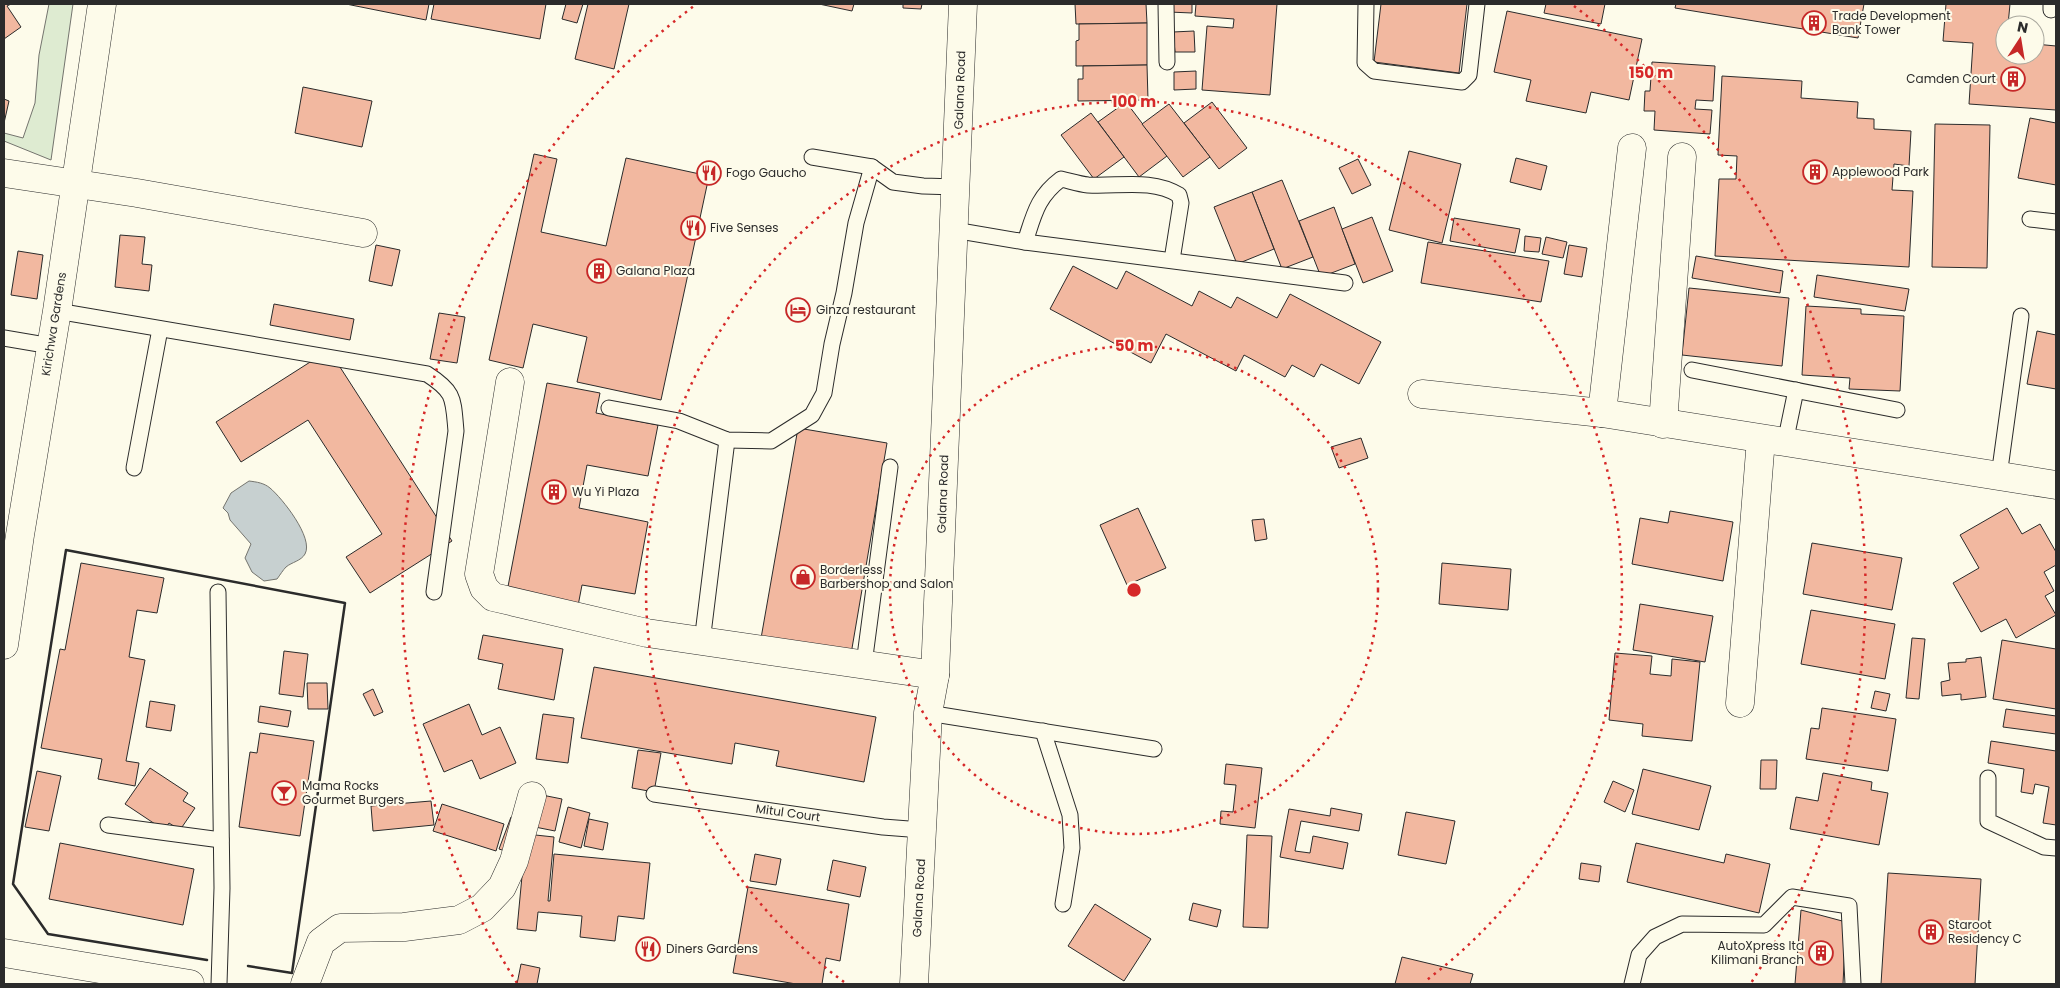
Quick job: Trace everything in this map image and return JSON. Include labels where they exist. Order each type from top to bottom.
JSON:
[{"type":"street","name":"Kirichwa Gardens","points":[[4,645],[57,311],[74,183],[102,4]]},
{"type":"street","name":"Galana Road","points":[[914,984],[928,713],[935,675],[957,188],[963,4]]},
{"type":"street","points":[[1602,413],[1632,148]]},
{"type":"street","points":[[1663,424],[1682,157]]},
{"type":"street","points":[[4,173],[74,183],[363,233]]},
{"type":"street","points":[[510,382],[479,574],[484,588],[493,597],[647,633],[935,675]]},
{"type":"street","points":[[1422,394],[1602,413],[2056,485]]},
{"type":"street","points":[[1740,703],[1773,441]]},
{"type":"street","points":[[306,984],[321,942],[340,928],[404,926],[459,920],[482,908],[502,887],[514,860],[532,796]]},
{"type":"street","points":[[4,953],[190,984]]},
{"type":"lane","points":[[1166,4],[1167,62]]},
{"type":"lane","points":[[1366,4],[1365,63],[1374,70],[1462,82],[1469,75],[1477,4]]},
{"type":"lane","points":[[812,157],[872,167],[892,182],[957,188]]},
{"type":"lane","points":[[609,408],[679,421],[727,440],[771,441],[812,415],[824,393],[856,223],[872,167]]},
{"type":"lane","points":[[1025,242],[1038,203],[1049,189],[1061,179],[1087,185],[1156,185],[1169,189],[1179,195],[1181,203],[1172,260]]},
{"type":"lane","points":[[2030,219],[2056,222]]},
{"type":"lane","points":[[954,230],[1025,242],[1345,283]]},
{"type":"lane","points":[[57,311],[427,374],[446,386],[454,404],[456,430],[434,592]]},
{"type":"lane","points":[[1999,476],[2021,316]]},
{"type":"lane","points":[[134,468],[160,329]]},
{"type":"lane","points":[[4,338],[51,346]]},
{"type":"lane","points":[[1692,370],[1898,410]]},
{"type":"lane","points":[[1773,441],[1796,390]]},
{"type":"lane","points":[[702,642],[727,440]]},
{"type":"lane","points":[[864,664],[890,467]]},
{"type":"lane","points":[[218,592],[221,840],[220,984]]},
{"type":"lane","points":[[928,713],[1154,749]]},
{"type":"lane","points":[[1043,731],[1070,815],[1072,848],[1063,904]]},
{"type":"lane","points":[[1988,778],[1988,821],[2044,847],[2056,848]]},
{"type":"lane","name":"Mitul Court","points":[[654,794],[883,827],[922,830]]},
{"type":"lane","points":[[108,824],[221,840]]},
{"type":"lane","points":[[1632,984],[1639,955],[1655,937],[1682,924],[1764,925],[1792,898],[1849,906],[1853,984]]},
{"type":"green space","points":[[49,4],[73,4],[51,160],[4,141],[4,133],[23,138],[35,103],[39,55]]},
{"type":"shaded area","points":[[249,481],[265,485],[275,493],[289,509],[305,538],[307,547],[305,554],[286,567],[277,579],[264,581],[252,572],[245,558],[251,544],[230,520],[228,513],[223,508],[231,493]]},
{"type":"building","points":[[4,4],[11,4],[7,6],[21,27],[4,39]]},
{"type":"building","points":[[346,4],[429,4],[426,20]]},
{"type":"building","points":[[434,4],[546,4],[540,39],[431,19]]},
{"type":"building","points":[[566,4],[583,4],[577,23],[562,19]]},
{"type":"building","points":[[588,4],[629,4],[614,69],[575,59]]},
{"type":"building","points":[[819,4],[854,4],[852,11]]},
{"type":"building","points":[[903,4],[922,4],[921,9],[903,8]]},
{"type":"building","points":[[1075,4],[1146,4],[1147,23],[1076,24]]},
{"type":"building","points":[[1170,4],[1192,4],[1192,13],[1169,12]]},
{"type":"building","points":[[1196,4],[1277,4],[1270,95],[1202,90],[1207,26],[1233,28],[1234,19],[1195,16]]},
{"type":"building","points":[[1381,4],[1467,4],[1459,73],[1374,62]]},
{"type":"building","points":[[1546,4],[1605,4],[1601,24],[1544,13]]},
{"type":"building","name":"Trade Development Bank Tower","points":[[1676,4],[1864,4],[1858,38],[1675,8]]},
{"type":"building","name":"Camden Court","points":[[1946,4],[2010,4],[2009,15],[1995,15],[1995,65],[2045,65],[2045,45],[2056,46],[2056,110],[1969,104],[1973,43],[1943,41]]},
{"type":"building","points":[[1507,11],[1642,39],[1629,100],[1591,92],[1586,113],[1526,101],[1531,80],[1494,72]]},
{"type":"building","points":[[1147,23],[1147,65],[1076,66],[1076,41],[1079,40],[1079,24]]},
{"type":"building","points":[[1194,31],[1195,52],[1175,52],[1173,32]]},
{"type":"building","points":[[1652,62],[1715,66],[1713,101],[1696,100],[1695,109],[1712,110],[1710,134],[1654,130],[1655,111],[1644,111],[1645,91],[1650,91]]},
{"type":"building","points":[[1147,65],[1148,100],[1078,101],[1078,79],[1083,79],[1083,66]]},
{"type":"building","points":[[1196,71],[1196,89],[1174,90],[1174,72]]},
{"type":"building","name":"Applewood Park","points":[[1722,76],[1802,81],[1801,98],[1858,102],[1857,118],[1874,119],[1874,129],[1911,131],[1909,166],[1894,164],[1892,190],[1913,191],[1909,267],[1715,256],[1719,179],[1736,179],[1737,156],[1718,155]]},
{"type":"building","points":[[303,87],[372,101],[362,147],[295,133]]},
{"type":"building","points":[[4,99],[9,101],[4,123]]},
{"type":"building","points":[[1126,102],[1167,156],[1139,177],[1098,122]]},
{"type":"building","points":[[1212,102],[1247,148],[1219,169],[1184,123]]},
{"type":"building","points":[[1169,104],[1210,157],[1183,177],[1142,124]]},
{"type":"building","points":[[1091,113],[1124,157],[1094,179],[1061,135]]},
{"type":"building","points":[[2030,118],[2056,123],[2056,185],[2018,178]]},
{"type":"building","points":[[1935,124],[1990,125],[1987,268],[1932,267]]},
{"type":"building","points":[[1409,151],[1461,164],[1442,243],[1389,230]]},
{"type":"building","name":"Galana Plaza","points":[[534,154],[557,159],[541,232],[606,246],[626,158],[709,176],[661,400],[577,382],[587,337],[533,324],[523,368],[489,360]]},
{"type":"building","points":[[1516,158],[1547,166],[1541,190],[1510,182]]},
{"type":"building","points":[[1358,159],[1371,185],[1352,194],[1339,168]]},
{"type":"building","points":[[1282,180],[1313,257],[1282,269],[1252,192]]},
{"type":"building","points":[[1252,192],[1274,249],[1237,264],[1214,207]]},
{"type":"building","points":[[1334,207],[1355,264],[1321,277],[1299,221]]},
{"type":"building","points":[[1372,217],[1393,271],[1363,283],[1342,229]]},
{"type":"building","points":[[1454,218],[1520,229],[1515,253],[1450,241]]},
{"type":"building","points":[[120,235],[145,237],[142,264],[152,265],[149,291],[115,287]]},
{"type":"building","points":[[1525,236],[1541,238],[1539,252],[1524,251]]},
{"type":"building","points":[[1546,237],[1567,242],[1563,258],[1542,254]]},
{"type":"building","points":[[1428,242],[1549,261],[1541,302],[1421,283]]},
{"type":"building","points":[[376,245],[400,250],[392,286],[369,281]]},
{"type":"building","points":[[1569,245],[1587,248],[1582,277],[1564,274]]},
{"type":"building","points":[[18,251],[43,255],[37,299],[11,295]]},
{"type":"building","points":[[1696,256],[1783,271],[1780,293],[1692,278]]},
{"type":"building","points":[[1073,266],[1117,289],[1126,271],[1192,306],[1199,291],[1231,308],[1237,297],[1277,318],[1290,294],[1381,342],[1359,384],[1321,364],[1314,377],[1292,365],[1285,377],[1244,355],[1236,371],[1166,334],[1151,363],[1050,309]]},
{"type":"building","points":[[1817,275],[1909,289],[1905,311],[1814,297]]},
{"type":"building","points":[[1689,288],[1789,298],[1782,366],[1682,355]]},
{"type":"building","points":[[274,304],[354,319],[350,340],[270,325]]},
{"type":"building","points":[[1806,306],[1861,309],[1861,314],[1904,316],[1900,391],[1849,389],[1850,378],[1802,375]]},
{"type":"building","points":[[439,313],[465,317],[457,363],[430,359]]},
{"type":"building","points":[[2037,331],[2056,335],[2056,389],[2027,384]]},
{"type":"building","points":[[329,350],[452,541],[370,593],[346,557],[382,534],[308,420],[241,462],[216,422]]},
{"type":"building","name":"Wu Yi Plaza","points":[[547,383],[600,393],[596,413],[658,425],[648,476],[587,465],[579,508],[648,522],[635,594],[582,585],[577,611],[506,597]]},
{"type":"building","points":[[798,428],[887,443],[850,660],[760,644]]},
{"type":"building","points":[[1361,438],[1368,458],[1339,468],[1331,447]]},
{"type":"building","points":[[1138,508],[1166,568],[1127,585],[1100,525]]},
{"type":"building","points":[[2007,508],[2022,534],[2040,524],[2056,552],[2056,565],[2044,572],[2054,591],[2045,596],[2056,615],[2016,638],[2006,619],[1981,632],[1953,583],[1979,568],[1960,535]]},
{"type":"building","points":[[1670,511],[1733,522],[1723,581],[1632,564],[1640,518],[1668,523]]},
{"type":"building","points":[[1264,519],[1267,539],[1255,541],[1252,520]]},
{"type":"building","points":[[1812,543],[1902,558],[1892,610],[1803,594]]},
{"type":"building","points":[[81,563],[164,578],[157,613],[137,610],[129,657],[145,660],[126,761],[139,763],[135,786],[98,779],[102,759],[41,748],[60,649],[65,650]]},
{"type":"building","points":[[1442,563],[1511,569],[1508,610],[1439,604]]},
{"type":"building","points":[[1640,604],[1713,616],[1705,662],[1633,650]]},
{"type":"building","points":[[1811,610],[1895,624],[1885,679],[1801,664]]},
{"type":"building","points":[[483,635],[563,649],[554,700],[498,689],[503,664],[478,659]]},
{"type":"building","points":[[1912,638],[1925,639],[1919,699],[1906,698]]},
{"type":"building","points":[[2002,640],[2056,649],[2056,709],[1993,699]]},
{"type":"building","points":[[284,651],[308,654],[303,697],[279,694]]},
{"type":"building","points":[[1615,653],[1652,656],[1650,674],[1671,676],[1672,659],[1700,662],[1692,741],[1642,736],[1643,724],[1609,720]]},
{"type":"building","points":[[1981,657],[1986,697],[1961,700],[1961,694],[1942,696],[1941,682],[1950,680],[1948,663],[1966,662],[1966,659]]},
{"type":"building","points":[[594,667],[876,717],[864,782],[776,766],[779,751],[735,743],[732,764],[581,738]]},
{"type":"building","points":[[307,683],[327,683],[328,709],[308,709]]},
{"type":"building","points":[[373,689],[383,712],[374,716],[363,694]]},
{"type":"building","points":[[1875,691],[1890,694],[1886,711],[1871,708]]},
{"type":"building","points":[[150,701],[175,705],[171,731],[146,727]]},
{"type":"building","points":[[469,704],[482,735],[500,727],[516,763],[480,779],[472,760],[444,772],[423,724]]},
{"type":"building","points":[[260,706],[291,711],[288,727],[258,722]]},
{"type":"building","points":[[1822,708],[1896,719],[1888,771],[1806,759],[1811,728],[1819,729]]},
{"type":"building","points":[[2006,709],[2056,716],[2056,734],[2003,727]]},
{"type":"building","points":[[543,714],[574,718],[568,763],[536,759]]},
{"type":"building","points":[[260,733],[314,741],[300,836],[239,827],[250,752],[257,753]]},
{"type":"building","points":[[1991,741],[2056,751],[2056,825],[2043,823],[2049,787],[2035,784],[2033,794],[2021,792],[2024,769],[1988,763]]},
{"type":"building","points":[[638,750],[661,753],[654,792],[632,788]]},
{"type":"building","points":[[1761,760],[1777,760],[1776,789],[1760,789]]},
{"type":"building","points":[[1226,764],[1262,768],[1255,828],[1220,824],[1221,811],[1233,812],[1236,785],[1224,784]]},
{"type":"building","points":[[150,768],[188,793],[183,801],[195,808],[180,830],[169,823],[164,830],[125,804]]},
{"type":"building","points":[[1643,769],[1711,786],[1699,830],[1632,814]]},
{"type":"building","points":[[37,771],[61,776],[49,831],[25,827]]},
{"type":"building","points":[[1823,773],[1872,782],[1871,790],[1888,793],[1879,845],[1790,829],[1796,797],[1818,801]]},
{"type":"building","points":[[1613,781],[1634,790],[1625,812],[1604,802]]},
{"type":"building","points":[[542,795],[562,799],[555,831],[535,827]]},
{"type":"building","points":[[431,801],[434,825],[373,831],[371,806]]},
{"type":"building","points":[[442,804],[504,824],[496,851],[433,831]]},
{"type":"building","points":[[568,807],[590,813],[581,848],[559,842]]},
{"type":"building","points":[[1331,808],[1362,814],[1359,831],[1301,821],[1295,851],[1310,853],[1313,836],[1348,843],[1343,869],[1280,857],[1289,809],[1330,816]]},
{"type":"building","points":[[1406,812],[1455,821],[1446,864],[1398,855]]},
{"type":"building","points":[[511,817],[522,822],[511,853],[499,849]]},
{"type":"building","points":[[589,819],[608,823],[603,850],[584,846]]},
{"type":"building","points":[[526,834],[554,837],[548,901],[550,901],[554,854],[650,863],[644,919],[618,916],[615,941],[580,937],[582,916],[538,912],[536,931],[517,929]]},
{"type":"building","points":[[1247,835],[1272,836],[1268,928],[1243,927]]},
{"type":"building","points":[[60,843],[194,869],[183,925],[49,899]]},
{"type":"building","points":[[1636,843],[1724,863],[1726,854],[1770,864],[1759,913],[1627,882]]},
{"type":"building","points":[[755,854],[781,859],[776,885],[750,881]]},
{"type":"building","points":[[833,860],[866,867],[860,897],[827,890]]},
{"type":"building","points":[[1581,863],[1601,866],[1599,882],[1579,879]]},
{"type":"building","name":"Staroot Residency C","points":[[1888,873],[1981,879],[1975,984],[1881,984]]},
{"type":"building","points":[[748,887],[849,904],[840,961],[826,958],[822,984],[796,984],[733,973]]},
{"type":"building","points":[[1193,903],[1221,910],[1217,927],[1189,920]]},
{"type":"building","points":[[1095,904],[1151,939],[1124,981],[1068,946]]},
{"type":"building","name":"AutoXpress ltd Kilimani Branch","points":[[1801,910],[1846,922],[1843,984],[1795,984]]},
{"type":"building","points":[[1402,957],[1473,974],[1470,984],[1395,984]]},
{"type":"building","points":[[521,964],[540,968],[537,984],[517,984]]},
{"type":"wall","points":[[207,960],[48,934],[13,884],[66,550],[345,603],[292,973],[248,966]]},
{"type":"place","name":"Trade Development Bank Tower","points":[[1814,23]]},
{"type":"place","name":"Camden Court","points":[[2013,79]]},
{"type":"place","name":"Applewood Park","points":[[1815,172]]},
{"type":"place","name":"Fogo Gaucho","points":[[709,173]]},
{"type":"place","name":"Five Senses","points":[[693,228]]},
{"type":"place","name":"Galana Plaza","points":[[599,271]]},
{"type":"place","name":"Ginza restaurant","points":[[798,310]]},
{"type":"place","name":"Wu Yi Plaza","points":[[554,492]]},
{"type":"place","name":"Borderless Barbershop and Salon","points":[[803,577]]},
{"type":"place","name":"Mama Rocks Gourmet Burgers","points":[[284,793]]},
{"type":"place","name":"Staroot Residency C","points":[[1931,932]]},
{"type":"place","name":"Diners Gardens","points":[[648,949]]},
{"type":"place","name":"AutoXpress ltd Kilimani Branch","points":[[1821,953]]}]
